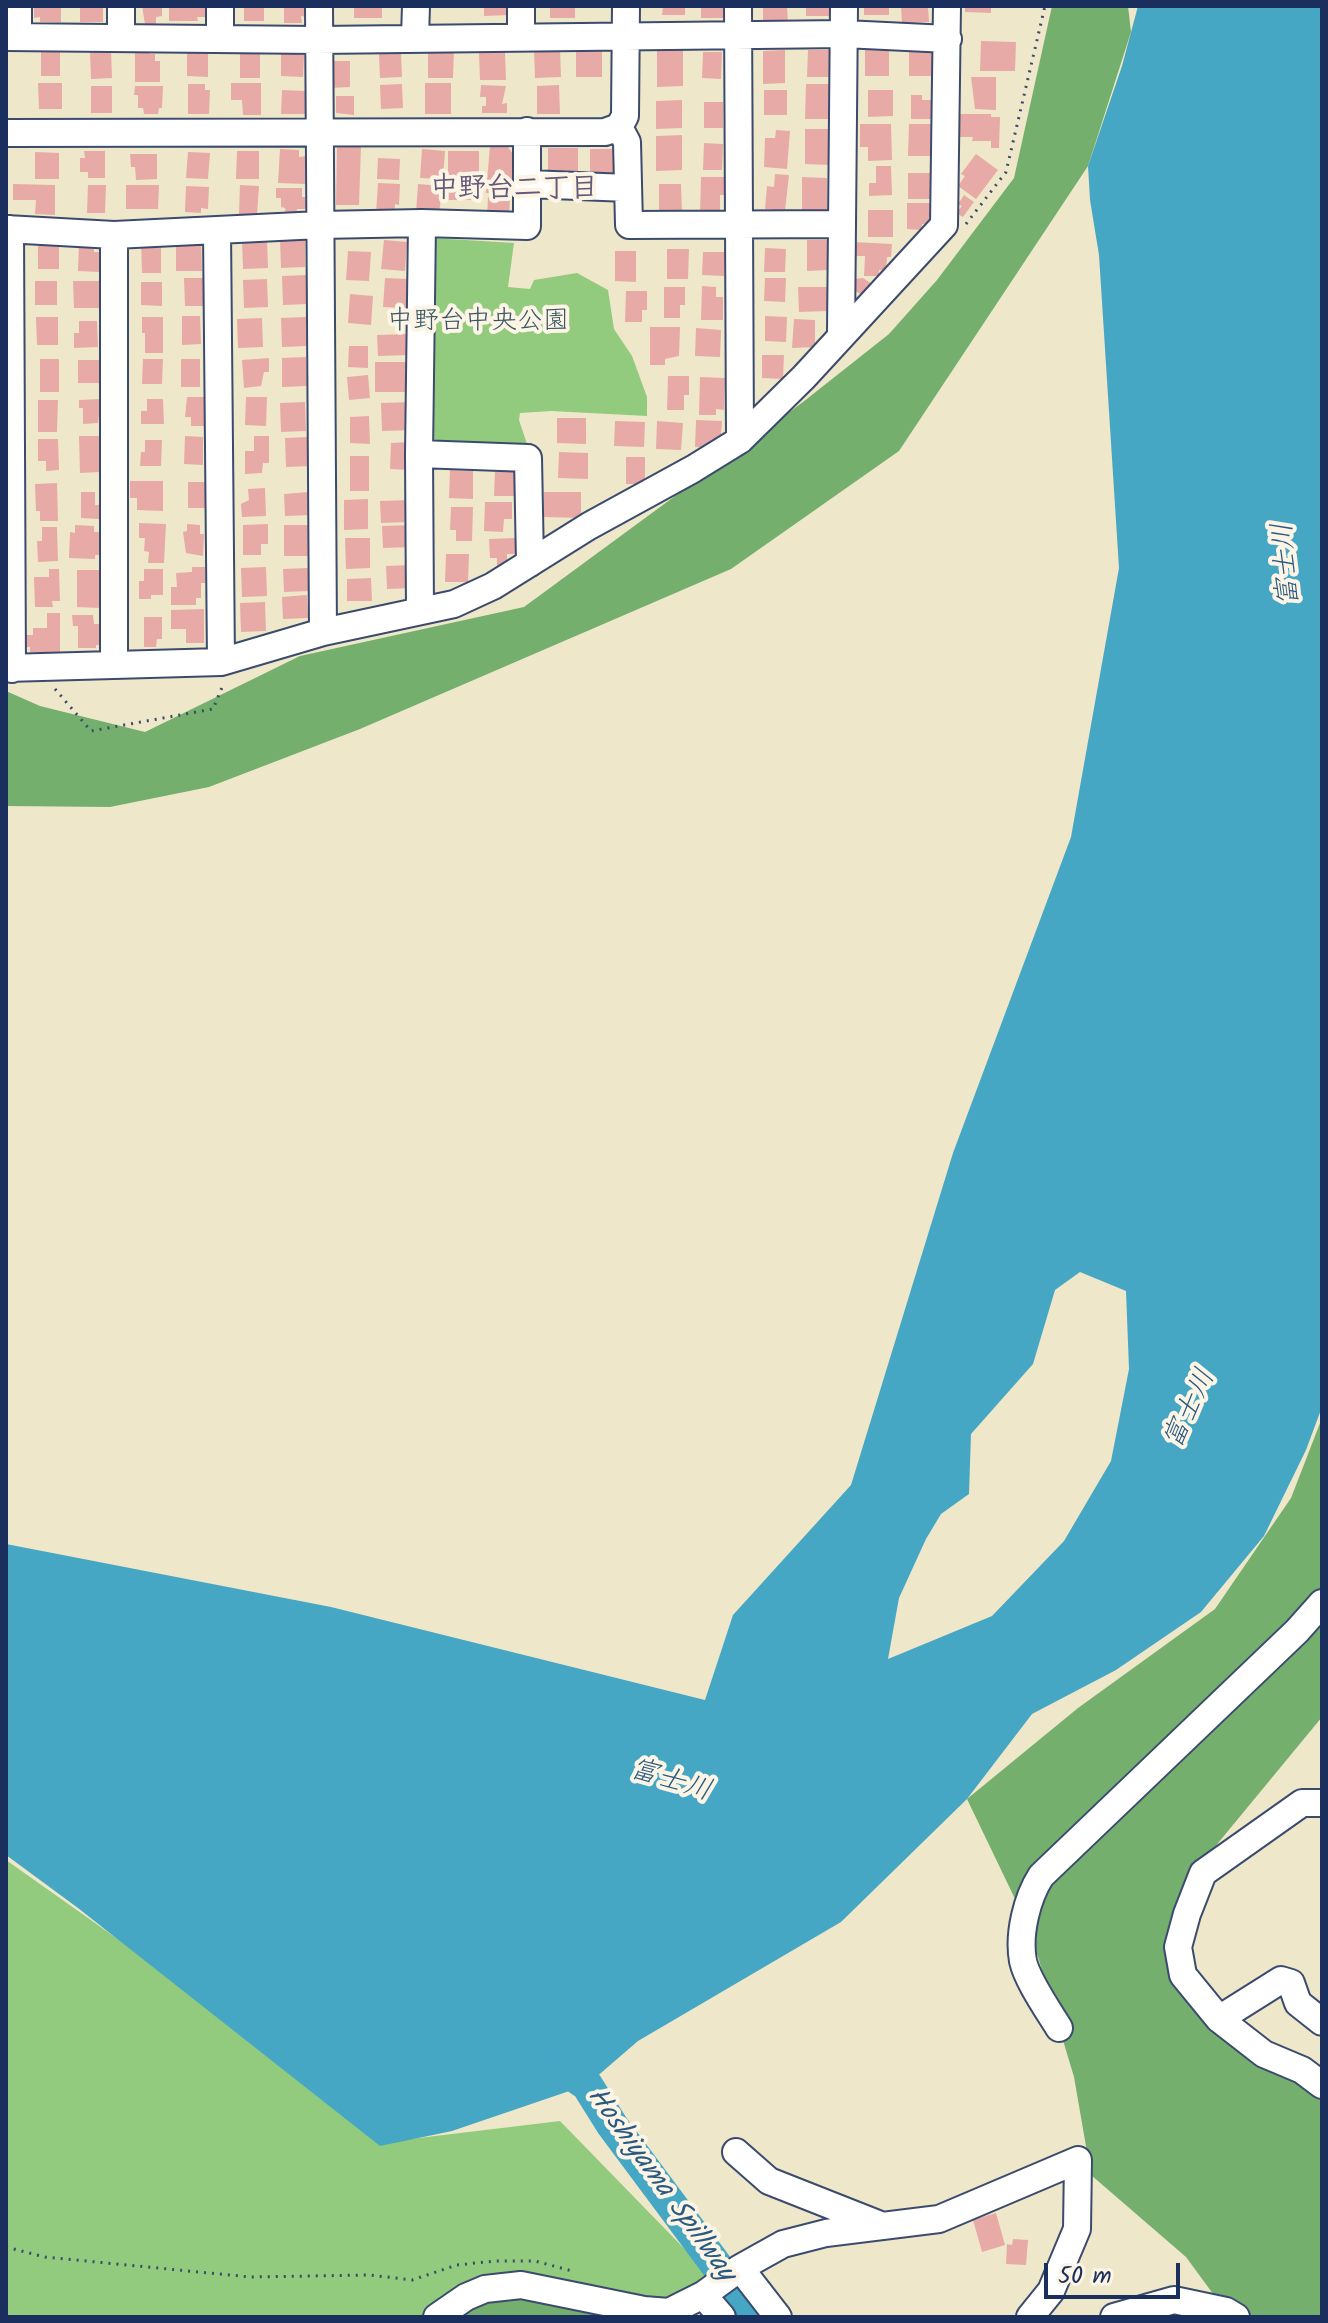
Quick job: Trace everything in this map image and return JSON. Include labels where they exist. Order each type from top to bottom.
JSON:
[{"type":"street","points":[[18,6],[12,37],[318,40],[844,34],[948,39]]},
{"type":"street","points":[[121,6],[121,37]]},
{"type":"street","points":[[220,6],[220,38]]},
{"type":"street","points":[[319,6],[323,632]]},
{"type":"street","points":[[415,37],[416,6]]},
{"type":"street","points":[[521,6],[521,36]]},
{"type":"street","points":[[6,133],[605,132],[619,127],[625,116],[626,6]]},
{"type":"street","points":[[738,6],[740,440]]},
{"type":"street","points":[[841,334],[844,6]]},
{"type":"street","points":[[527,131],[527,226],[422,223],[320,225],[114,235],[8,229],[9,668],[114,664],[230,671],[323,632],[454,604],[493,586],[740,440],[804,377],[841,334],[870,308],[944,225],[947,6]]},
{"type":"street","points":[[619,127],[627,142],[629,225],[842,224]]},
{"type":"street","points":[[528,184],[628,188]]},
{"type":"street","points":[[420,610],[422,223]]},
{"type":"street","points":[[217,231],[230,671]]},
{"type":"street","points":[[114,235],[114,664]]},
{"type":"street","points":[[419,454],[528,458],[530,563]]},
{"type":"street","points":[[1059,2028],[1023,1962],[1030,1894],[1035,1885],[1297,1631],[1322,1603]]},
{"type":"street","points":[[1322,1803],[1302,1803],[1203,1873],[1178,1947],[1183,1975],[1219,2019],[1264,2054],[1302,2070],[1322,2085]]},
{"type":"street","points":[[1219,2019],[1281,1980],[1291,1983],[1298,2003],[1322,2022]]},
{"type":"street","points":[[736,2152],[769,2181],[883,2226]]},
{"type":"street","points":[[437,2317],[466,2297],[485,2289],[521,2285],[644,2310],[669,2312],[703,2295],[740,2268],[783,2244],[826,2233],[939,2219],[1078,2160],[1077,2229],[1051,2291],[1030,2317]]},
{"type":"street","points":[[740,2268],[778,2317]]},
{"type":"street","points":[[703,2295],[722,2317]]},
{"type":"street","points":[[1114,2317],[1174,2300],[1226,2311],[1236,2317]]},
{"type":"path","points":[[961,230],[1006,172],[1045,6]]},
{"type":"path","points":[[54,688],[91,731],[213,709],[230,671]]},
{"type":"path","points":[[6,2247],[45,2257],[250,2277],[370,2275],[412,2280],[457,2265],[495,2261],[535,2261],[576,2272]]},
{"type":"green space","points":[[1052,6],[1128,6],[1131,32],[1088,166],[899,451],[731,569],[360,729],[209,787],[110,807],[6,806],[6,691],[40,706],[145,732],[300,656],[524,607],[803,402],[889,334],[937,280],[1014,178]]},
{"type":"green space","name":"中野台中央公園","points":[[433,238],[514,243],[508,287],[530,289],[534,280],[577,273],[608,290],[614,329],[632,356],[647,397],[647,416],[551,411],[520,413],[519,420],[529,450],[432,447]]},
{"type":"green space","points":[[1322,1418],[1322,1717],[1195,1871],[1184,1981],[1322,2097],[1322,2317],[1230,2317],[1186,2257],[1091,2175],[1074,2077],[1030,1930],[967,1799],[1078,1708],[1215,1609],[1291,1498]]},
{"type":"green space","points":[[6,1860],[129,1947],[377,2143],[560,2121],[707,2272],[709,2311],[494,2295],[449,2317],[6,2317]]},
{"type":"green space","points":[[473,2294],[515,2296],[623,2317],[462,2317]]},
{"type":"water","name":"富士川","points":[[1138,6],[1322,6],[1322,1407],[1306,1450],[1264,1536],[1201,1612],[1116,1670],[1032,1714],[967,1799],[841,1922],[638,2041],[587,2085],[452,2131],[380,2146],[6,1855],[6,1544],[331,1607],[705,1700],[733,1615],[851,1485],[953,1153],[1071,837],[1119,568],[1099,255],[1088,166],[1122,66]],"holes":[[[1080,1272],[1126,1291],[1129,1369],[1111,1461],[1064,1541],[992,1616],[888,1659],[899,1598],[926,1539],[941,1514],[969,1494],[971,1434],[1033,1364],[1055,1290]]]},
{"type":"building","points":[[34,6],[61,6],[61,22],[40,22],[40,17],[34,18]]},
{"type":"building","points":[[80,6],[103,6],[103,22],[80,22]]},
{"type":"building","points":[[142,6],[162,6],[162,16],[156,17],[156,24],[145,24]]},
{"type":"building","points":[[169,6],[206,6],[206,17],[197,17],[198,21],[169,21]]},
{"type":"building","points":[[244,6],[264,6],[264,21],[244,21]]},
{"type":"building","points":[[284,6],[307,6],[307,17],[301,16],[302,23],[284,23]]},
{"type":"building","points":[[354,6],[382,6],[382,18],[354,18]]},
{"type":"building","points":[[484,6],[509,6],[509,15],[484,16]]},
{"type":"building","points":[[550,6],[575,6],[575,18],[550,18]]},
{"type":"building","points":[[663,6],[685,6],[685,15],[662,15]]},
{"type":"building","points":[[701,6],[723,6],[723,18],[701,18]]},
{"type":"building","points":[[763,6],[787,6],[788,22],[763,23]]},
{"type":"building","points":[[806,6],[830,6],[830,16],[806,16]]},
{"type":"building","points":[[864,6],[889,6],[889,15],[864,15]]},
{"type":"building","points":[[901,6],[928,6],[929,22],[902,23]]},
{"type":"building","points":[[965,6],[991,6],[991,13],[965,12]]},
{"type":"building","points":[[981,41],[1016,42],[1015,71],[980,71]]},
{"type":"building","points":[[428,48],[454,48],[453,78],[428,78]]},
{"type":"building","points":[[135,49],[149,49],[149,54],[155,54],[155,61],[160,61],[160,82],[135,82]]},
{"type":"building","points":[[281,49],[298,49],[298,55],[304,55],[303,77],[281,76]]},
{"type":"building","points":[[560,49],[561,77],[535,78],[534,50]]},
{"type":"building","points":[[576,49],[602,49],[602,77],[576,77]]},
{"type":"building","points":[[683,49],[683,86],[657,87],[657,50]]},
{"type":"building","points":[[865,49],[889,49],[889,76],[865,76]]},
{"type":"building","points":[[41,50],[60,50],[60,76],[41,76]]},
{"type":"building","points":[[90,50],[111,50],[112,78],[91,79]]},
{"type":"building","points":[[785,50],[785,83],[763,84],[763,51]]},
{"type":"building","points":[[808,50],[833,50],[832,77],[807,77]]},
{"type":"building","points":[[909,50],[934,50],[933,76],[909,76]]},
{"type":"building","points":[[187,51],[208,52],[208,77],[187,76]]},
{"type":"building","points":[[479,52],[505,52],[506,80],[480,80]]},
{"type":"building","points":[[703,52],[722,52],[721,79],[702,78]]},
{"type":"building","points":[[240,53],[260,53],[260,78],[240,78]]},
{"type":"building","points":[[401,53],[402,77],[380,78],[379,54]]},
{"type":"building","points":[[330,61],[350,61],[350,87],[330,88]]},
{"type":"building","points":[[971,77],[996,77],[996,110],[975,109]]},
{"type":"building","points":[[38,83],[62,83],[62,109],[39,109]]},
{"type":"building","points":[[231,83],[261,83],[261,115],[243,115],[242,100],[231,100]]},
{"type":"building","points":[[425,83],[451,83],[451,114],[425,114]]},
{"type":"building","points":[[188,84],[205,84],[205,90],[210,90],[209,114],[188,114]]},
{"type":"building","points":[[402,84],[403,108],[381,109],[380,85]]},
{"type":"building","points":[[806,84],[830,84],[830,119],[805,119]]},
{"type":"building","points":[[481,85],[506,86],[502,104],[507,103],[507,113],[482,113],[486,97],[480,97]]},
{"type":"building","points":[[559,85],[560,114],[537,114],[537,86]]},
{"type":"building","points":[[91,86],[112,86],[112,113],[91,113]]},
{"type":"building","points":[[135,86],[163,86],[162,108],[159,108],[158,114],[144,114],[143,108],[138,108]]},
{"type":"building","points":[[282,90],[306,91],[305,114],[281,114]]},
{"type":"building","points":[[764,90],[787,90],[787,115],[764,115]]},
{"type":"building","points":[[868,90],[893,90],[893,116],[868,117]]},
{"type":"building","points":[[911,95],[922,95],[922,100],[933,100],[933,119],[911,119]]},
{"type":"building","points":[[336,96],[354,96],[354,115],[336,113]]},
{"type":"building","points":[[682,100],[682,128],[656,129],[656,101]]},
{"type":"building","points":[[704,102],[723,102],[723,128],[704,128]]},
{"type":"building","points":[[956,114],[1000,117],[999,148],[991,148],[991,141],[956,137]]},
{"type":"building","points":[[860,124],[891,124],[892,160],[868,161],[868,147],[860,147]]},
{"type":"building","points":[[909,124],[933,124],[932,156],[908,156]]},
{"type":"building","points":[[805,129],[830,129],[829,165],[805,164]]},
{"type":"building","points":[[776,130],[790,131],[787,169],[764,167],[765,138],[775,138]]},
{"type":"building","points":[[682,135],[682,170],[656,171],[656,136]]},
{"type":"building","points":[[704,143],[723,144],[722,170],[703,170]]},
{"type":"building","points":[[337,146],[361,146],[359,205],[336,205]]},
{"type":"building","points":[[490,146],[508,147],[517,160],[515,194],[486,193]]},
{"type":"building","points":[[548,148],[578,148],[578,176],[548,176]]},
{"type":"building","points":[[280,149],[299,150],[299,157],[306,156],[305,184],[278,183]]},
{"type":"building","points":[[422,149],[445,151],[443,179],[420,178]]},
{"type":"building","points":[[590,149],[615,149],[616,177],[590,177]]},
{"type":"building","points":[[84,151],[105,151],[105,178],[88,178],[88,172],[80,172],[80,158],[85,158]]},
{"type":"building","points":[[237,151],[259,151],[259,179],[236,179]]},
{"type":"building","points":[[448,151],[479,151],[479,200],[448,200]]},
{"type":"building","points":[[35,152],[59,153],[59,179],[35,179]]},
{"type":"building","points":[[188,152],[210,153],[208,179],[186,178]]},
{"type":"building","points":[[130,154],[157,154],[157,179],[136,180]]},
{"type":"building","points":[[976,154],[998,170],[976,199],[958,186],[965,176],[961,174]]},
{"type":"building","points":[[378,158],[400,159],[399,180],[377,179]]},
{"type":"building","points":[[876,166],[891,166],[892,195],[869,196],[869,183],[876,183]]},
{"type":"building","points":[[908,173],[933,173],[933,199],[908,199]]},
{"type":"building","points":[[775,174],[789,175],[785,211],[765,209],[767,186],[774,187]]},
{"type":"building","points":[[701,177],[726,177],[726,195],[720,195],[720,215],[700,215]]},
{"type":"building","points":[[802,177],[827,178],[827,213],[802,212]]},
{"type":"building","points":[[378,183],[400,184],[399,205],[395,204],[394,215],[376,214]]},
{"type":"building","points":[[13,184],[55,185],[55,215],[35,214],[36,200],[13,200]]},
{"type":"building","points":[[418,184],[442,186],[439,215],[416,213]]},
{"type":"building","points":[[659,184],[681,184],[682,213],[659,214]]},
{"type":"building","points":[[88,185],[106,185],[105,213],[87,213]]},
{"type":"building","points":[[126,185],[159,185],[158,209],[126,209]]},
{"type":"building","points":[[240,185],[259,186],[257,215],[239,214]]},
{"type":"building","points":[[186,186],[209,187],[208,209],[201,208],[201,213],[185,212]]},
{"type":"building","points":[[276,188],[302,188],[302,197],[307,197],[306,209],[297,209],[296,217],[286,216],[285,208],[281,207],[281,198],[276,198]]},
{"type":"building","points":[[964,195],[974,202],[963,217],[956,213],[962,206],[958,204]]},
{"type":"building","points":[[488,197],[510,198],[509,217],[487,216]]},
{"type":"building","points":[[907,203],[932,203],[932,224],[922,224],[921,230],[907,229]]},
{"type":"building","points":[[868,210],[893,210],[893,237],[868,237]]},
{"type":"building","points":[[305,238],[305,267],[281,268],[280,239]]},
{"type":"building","points":[[267,239],[268,268],[243,269],[242,240]]},
{"type":"building","points":[[161,240],[161,273],[142,273],[141,241]]},
{"type":"building","points":[[384,240],[407,242],[405,271],[381,269]]},
{"type":"building","points":[[807,240],[828,240],[828,270],[807,271]]},
{"type":"building","points":[[38,241],[59,241],[59,269],[38,269]]},
{"type":"building","points":[[79,241],[94,242],[94,252],[101,252],[100,272],[78,271]]},
{"type":"building","points":[[201,242],[202,271],[176,271],[176,243]]},
{"type":"building","points":[[853,242],[892,244],[886,270],[879,270],[879,276],[864,276],[865,256],[853,256]]},
{"type":"building","points":[[765,248],[786,249],[785,272],[764,272]]},
{"type":"building","points":[[667,249],[689,249],[688,279],[667,279]]},
{"type":"building","points":[[348,251],[371,252],[369,281],[346,280]]},
{"type":"building","points":[[615,251],[636,251],[636,282],[615,281]]},
{"type":"building","points":[[703,252],[725,252],[724,276],[702,275]]},
{"type":"building","points":[[307,275],[308,304],[283,305],[282,276]]},
{"type":"building","points":[[184,278],[203,278],[203,306],[185,306]]},
{"type":"building","points":[[385,278],[408,279],[406,308],[383,307]]},
{"type":"building","points":[[765,278],[786,278],[785,302],[764,301]]},
{"type":"building","points":[[863,278],[875,286],[864,296],[852,289],[854,279]]},
{"type":"building","points":[[267,279],[268,307],[244,308],[243,280]]},
{"type":"building","points":[[35,281],[57,281],[57,305],[35,305]]},
{"type":"building","points":[[73,281],[99,281],[99,308],[74,308]]},
{"type":"building","points":[[141,282],[162,282],[162,306],[141,305]]},
{"type":"building","points":[[702,286],[716,287],[716,297],[723,297],[723,320],[701,320]]},
{"type":"building","points":[[664,287],[685,287],[685,305],[680,305],[680,318],[664,318]]},
{"type":"building","points":[[798,287],[828,287],[828,311],[799,312]]},
{"type":"building","points":[[626,291],[647,291],[647,310],[642,310],[642,322],[625,322]]},
{"type":"building","points":[[350,294],[373,296],[371,325],[348,323]]},
{"type":"building","points":[[182,316],[200,316],[201,344],[182,345]]},
{"type":"building","points":[[765,316],[787,317],[786,342],[765,341]]},
{"type":"building","points":[[36,317],[58,317],[58,345],[37,345]]},
{"type":"building","points":[[142,317],[163,317],[163,353],[145,353]]},
{"type":"building","points":[[306,317],[307,346],[282,347],[281,318]]},
{"type":"building","points":[[262,318],[263,347],[238,348],[237,319]]},
{"type":"building","points":[[794,319],[815,320],[815,347],[792,348]]},
{"type":"building","points":[[79,321],[97,321],[98,347],[74,348],[74,333],[79,333]]},
{"type":"building","points":[[650,327],[680,327],[679,356],[665,359],[665,365],[650,365]]},
{"type":"building","points":[[696,328],[721,330],[720,357],[695,356]]},
{"type":"building","points":[[408,334],[409,355],[378,356],[377,335]]},
{"type":"building","points":[[349,346],[368,346],[368,368],[348,367]]},
{"type":"building","points":[[762,355],[784,355],[783,379],[762,378]]},
{"type":"building","points":[[306,357],[307,386],[282,387],[282,358]]},
{"type":"building","points":[[269,358],[269,372],[264,372],[261,386],[244,388],[242,360]]},
{"type":"building","points":[[40,359],[59,359],[59,392],[40,392]]},
{"type":"building","points":[[143,359],[163,359],[162,384],[142,384]]},
{"type":"building","points":[[181,359],[200,359],[200,387],[181,387]]},
{"type":"building","points":[[78,360],[102,360],[102,383],[78,383]]},
{"type":"building","points":[[375,362],[410,362],[410,392],[375,392]]},
{"type":"building","points":[[368,375],[370,398],[349,400],[347,377]]},
{"type":"building","points":[[668,376],[689,376],[689,395],[684,395],[684,410],[667,410]]},
{"type":"building","points":[[700,377],[725,378],[724,410],[716,409],[716,415],[699,415]]},
{"type":"building","points":[[187,397],[205,397],[205,426],[191,426],[191,417],[185,417]]},
{"type":"building","points":[[246,397],[267,397],[266,426],[245,425]]},
{"type":"building","points":[[101,399],[98,423],[83,424],[83,408],[79,408],[79,400]]},
{"type":"building","points":[[147,399],[163,399],[164,424],[141,424],[141,411],[147,411]]},
{"type":"building","points":[[38,400],[58,400],[57,432],[38,432]]},
{"type":"building","points":[[305,402],[306,431],[281,432],[280,403]]},
{"type":"building","points":[[411,402],[412,430],[382,431],[381,403]]},
{"type":"building","points":[[369,416],[370,444],[350,443],[350,417]]},
{"type":"building","points":[[557,418],[586,418],[586,444],[557,443]]},
{"type":"building","points":[[696,420],[722,421],[720,448],[695,447]]},
{"type":"building","points":[[615,421],[645,422],[644,447],[614,446]]},
{"type":"building","points":[[657,421],[683,423],[681,450],[656,449]]},
{"type":"building","points":[[79,436],[99,436],[100,472],[80,473]]},
{"type":"building","points":[[185,436],[203,437],[203,465],[184,464]]},
{"type":"building","points":[[254,436],[269,436],[269,463],[263,463],[262,473],[245,474],[245,451],[254,451]]},
{"type":"building","points":[[310,437],[311,466],[286,467],[285,438]]},
{"type":"building","points":[[38,439],[58,439],[59,470],[46,471],[46,461],[38,461]]},
{"type":"building","points":[[145,440],[162,440],[161,466],[140,466]]},
{"type":"building","points":[[410,442],[410,470],[390,469],[391,443]]},
{"type":"building","points":[[559,452],[588,453],[588,479],[558,478]]},
{"type":"building","points":[[350,456],[369,456],[369,491],[350,491]]},
{"type":"building","points":[[626,457],[645,457],[645,484],[626,484]]},
{"type":"building","points":[[450,470],[473,471],[473,499],[449,498]]},
{"type":"building","points":[[495,471],[518,472],[517,496],[494,496]]},
{"type":"building","points":[[130,481],[163,481],[163,511],[137,510],[137,498],[130,498]]},
{"type":"building","points":[[188,482],[206,482],[206,508],[188,508]]},
{"type":"building","points":[[57,483],[58,521],[40,521],[40,511],[36,511],[35,484]]},
{"type":"building","points":[[265,488],[266,516],[242,517],[241,504],[249,500],[248,489]]},
{"type":"building","points":[[81,492],[95,492],[99,519],[81,518]]},
{"type":"building","points":[[309,492],[311,515],[285,516],[284,494]]},
{"type":"building","points":[[544,492],[581,492],[581,518],[544,517]]},
{"type":"building","points":[[368,499],[368,529],[344,530],[344,500]]},
{"type":"building","points":[[410,500],[410,522],[381,523],[380,501]]},
{"type":"building","points":[[485,502],[512,502],[512,519],[504,519],[503,532],[484,531]]},
{"type":"building","points":[[451,507],[473,507],[472,541],[456,541],[456,530],[450,530]]},
{"type":"building","points":[[139,523],[166,524],[164,563],[148,563],[149,552],[144,551],[145,538],[139,538]]},
{"type":"building","points":[[187,524],[200,525],[200,534],[204,534],[203,556],[186,553],[183,532],[187,531]]},
{"type":"building","points":[[268,524],[268,544],[261,544],[261,555],[243,555],[243,525]]},
{"type":"building","points":[[75,525],[94,526],[94,532],[102,532],[101,555],[95,555],[95,559],[69,558],[70,532],[75,533]]},
{"type":"building","points":[[284,525],[309,525],[310,556],[284,556]]},
{"type":"building","points":[[412,525],[412,547],[383,548],[382,526]]},
{"type":"building","points":[[42,527],[57,527],[58,561],[38,562],[37,541],[42,541]]},
{"type":"building","points":[[345,538],[370,538],[370,568],[346,569]]},
{"type":"building","points":[[515,538],[515,554],[507,554],[507,567],[497,567],[497,558],[490,558],[489,539]]},
{"type":"building","points":[[446,554],[469,554],[468,582],[445,582]]},
{"type":"building","points":[[411,565],[412,588],[387,589],[386,566]]},
{"type":"building","points":[[192,567],[205,567],[206,583],[201,583],[201,598],[196,598],[196,605],[171,605],[171,587],[177,587],[176,573],[192,572]]},
{"type":"building","points":[[266,567],[267,596],[242,597],[241,568]]},
{"type":"building","points":[[308,568],[309,591],[284,592],[283,569]]},
{"type":"building","points":[[49,569],[59,569],[60,601],[52,601],[53,607],[35,607],[34,577],[49,577]]},
{"type":"building","points":[[144,569],[163,569],[163,595],[139,599],[139,581],[144,581]]},
{"type":"building","points":[[77,570],[101,570],[101,608],[77,607]]},
{"type":"building","points":[[371,578],[372,601],[347,601],[347,579]]},
{"type":"building","points":[[307,595],[308,618],[283,619],[282,597]]},
{"type":"building","points":[[265,602],[266,631],[241,632],[240,603]]},
{"type":"building","points":[[204,609],[204,643],[186,643],[186,629],[171,629],[171,610]]},
{"type":"building","points":[[47,613],[60,613],[60,653],[30,652],[30,647],[24,647],[25,635],[33,635],[33,628],[47,628]]},
{"type":"building","points":[[72,615],[93,615],[94,624],[100,624],[100,645],[96,648],[78,648],[78,626],[73,626]]},
{"type":"building","points":[[144,617],[162,617],[162,639],[157,639],[156,647],[144,647]]},
{"type":"building","points":[[996,2213],[1005,2245],[982,2252],[973,2220]]},
{"type":"building","points":[[1013,2239],[1028,2240],[1026,2265],[1006,2264],[1007,2244],[1012,2245]]},
{"type":"waterway","name":"Hoshiyama Spillway","points":[[551,2064],[587,2085],[612,2125],[755,2317]]},
{"type":"district","name":"中野台二丁目","points":[[514,191]]}]
